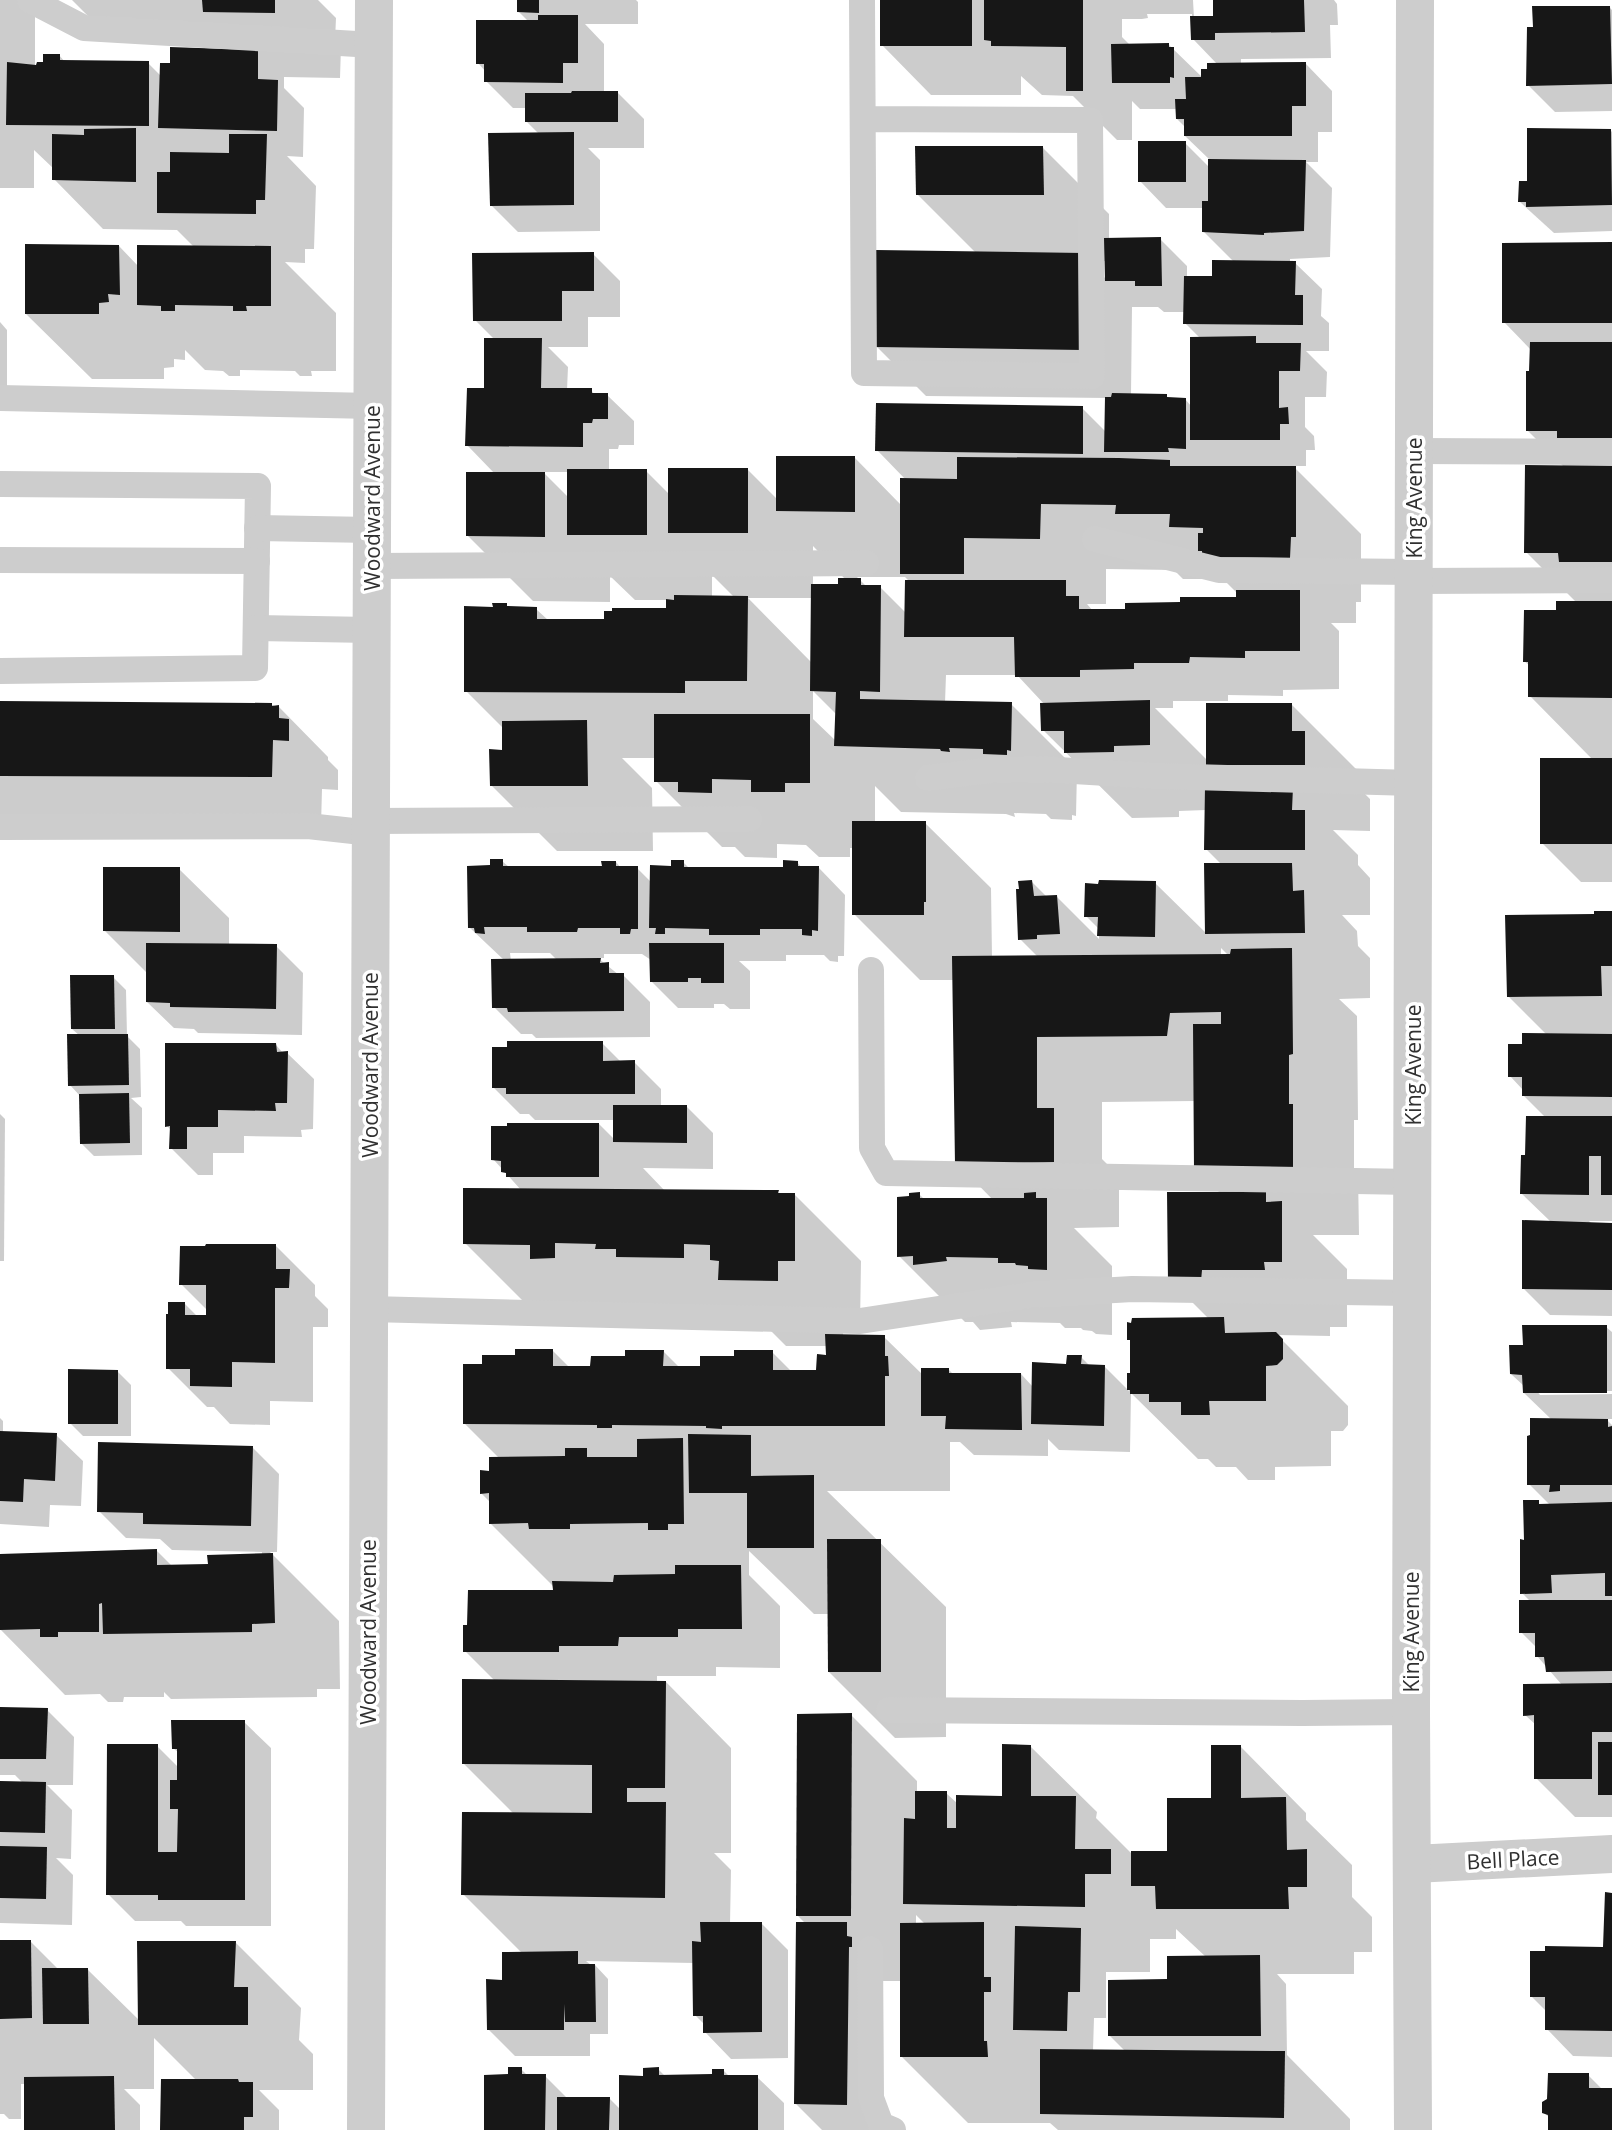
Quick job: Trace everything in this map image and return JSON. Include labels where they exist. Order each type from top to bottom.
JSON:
[{"type":"street","name":"Woodward Avenue","points":[[366,2130],[374,0]]},
{"type":"street","name":"King Avenue","points":[[1413,2130],[1414,1864],[1411,1712],[1415,0]]},
{"type":"street","name":"Bell Place","points":[[1414,1864],[1612,1854]]},
{"type":"lane","points":[[30,0],[84,28],[374,45]]},
{"type":"lane","points":[[862,0],[864,373],[1092,376],[1090,120],[864,119]]},
{"type":"lane","points":[[0,398],[373,405]]},
{"type":"lane","points":[[1414,451],[1612,452]]},
{"type":"lane","points":[[0,484],[258,486],[255,668],[0,671]]},
{"type":"lane","points":[[257,528],[372,548],[866,563]]},
{"type":"lane","points":[[1095,539],[1219,570],[1612,580]]},
{"type":"lane","points":[[0,560],[257,561]]},
{"type":"lane","points":[[256,628],[371,630]]},
{"type":"lane","points":[[928,778],[990,770],[1041,769],[1156,776],[1413,783]]},
{"type":"lane","points":[[0,827],[371,827],[749,819]]},
{"type":"lane","points":[[871,971],[872,1148],[886,1173],[1412,1182]]},
{"type":"lane","points":[[369,1309],[860,1321],[1030,1295],[1132,1289],[1412,1293]]},
{"type":"lane","points":[[889,1710],[1411,1712]]},
{"type":"lane","points":[[870,1949],[871,2098],[881,2125],[893,2130]]},
{"type":"building","points":[[202,0],[275,0],[275,13],[203,12]]},
{"type":"building","points":[[517,0],[539,0],[539,13],[517,12]]},
{"type":"building","points":[[880,0],[972,0],[972,46],[880,46]]},
{"type":"building","points":[[984,0],[1083,0],[1083,91],[1066,91],[1066,47],[991,46],[991,41],[984,40]]},
{"type":"building","points":[[1213,0],[1304,0],[1305,32],[1215,33],[1215,40],[1191,40],[1190,16],[1213,16]]},
{"type":"building","points":[[1532,6],[1610,6],[1612,84],[1526,86],[1527,27],[1533,27]]},
{"type":"building","points":[[538,15],[578,15],[578,63],[563,63],[563,83],[484,82],[484,64],[476,64],[476,20],[538,20]]},
{"type":"building","points":[[1169,43],[1169,47],[1174,47],[1174,78],[1170,77],[1170,83],[1112,83],[1111,44]]},
{"type":"building","points":[[170,47],[258,50],[258,79],[278,80],[277,131],[158,128],[160,63],[170,63]]},
{"type":"building","points":[[43,54],[60,54],[60,60],[149,61],[149,126],[6,125],[7,62],[36,65],[37,62],[43,62]]},
{"type":"building","points":[[1306,62],[1306,106],[1292,106],[1292,136],[1184,136],[1184,119],[1176,119],[1175,99],[1186,99],[1185,77],[1201,77],[1201,69],[1207,69],[1207,63]]},
{"type":"building","points":[[618,91],[618,122],[525,122],[525,93]]},
{"type":"building","points":[[136,128],[136,182],[52,180],[52,134],[84,135],[84,129]]},
{"type":"building","points":[[1527,128],[1611,129],[1612,205],[1526,207],[1526,202],[1518,202],[1519,181],[1527,181]]},
{"type":"building","points":[[574,132],[574,205],[490,206],[488,133]]},
{"type":"building","points":[[229,134],[267,134],[265,200],[256,200],[256,214],[157,213],[157,172],[170,172],[170,152],[229,153]]},
{"type":"building","points":[[1138,141],[1186,141],[1186,182],[1138,182]]},
{"type":"building","points":[[915,146],[1043,146],[1044,195],[916,195]]},
{"type":"building","points":[[1208,159],[1306,160],[1304,231],[1264,235],[1202,232],[1202,201],[1208,201]]},
{"type":"building","points":[[1161,237],[1162,286],[1135,286],[1135,281],[1105,281],[1104,238]]},
{"type":"building","points":[[1612,242],[1612,323],[1502,323],[1502,243]]},
{"type":"building","points":[[25,244],[119,245],[120,295],[108,294],[109,302],[99,303],[99,314],[25,314]]},
{"type":"building","points":[[137,245],[271,246],[271,306],[246,306],[247,311],[233,311],[233,306],[175,305],[175,311],[161,311],[161,306],[137,305]]},
{"type":"building","points":[[876,250],[1083,253],[1082,350],[875,347]]},
{"type":"building","points":[[594,252],[594,291],[562,291],[562,321],[473,321],[472,253]]},
{"type":"building","points":[[1212,260],[1296,261],[1295,295],[1303,295],[1303,325],[1183,324],[1184,276],[1212,276]]},
{"type":"building","points":[[1256,336],[1256,343],[1301,343],[1300,371],[1279,371],[1279,408],[1288,407],[1289,424],[1280,424],[1280,440],[1190,440],[1190,337]]},
{"type":"building","points":[[484,338],[542,338],[541,388],[592,388],[592,393],[608,393],[608,419],[593,419],[592,423],[583,423],[583,447],[465,446],[467,388],[484,388]]},
{"type":"building","points":[[1530,342],[1612,342],[1612,438],[1557,438],[1557,431],[1526,431],[1526,371],[1529,371]]},
{"type":"building","points":[[1112,393],[1167,394],[1167,397],[1186,398],[1186,449],[1168,448],[1169,452],[1104,452],[1105,397],[1111,397]]},
{"type":"building","points":[[876,403],[1083,406],[1083,454],[875,451]]},
{"type":"building","points":[[776,456],[855,456],[855,512],[776,511]]},
{"type":"building","points":[[957,457],[1170,460],[1170,466],[1296,466],[1296,537],[1291,537],[1290,558],[1202,557],[1202,551],[1198,551],[1198,533],[1203,533],[1203,528],[1169,527],[1170,514],[1115,514],[1116,505],[1041,504],[1040,539],[964,538],[964,574],[900,574],[900,478],[957,479]]},
{"type":"building","points":[[1525,465],[1612,466],[1612,562],[1559,562],[1558,553],[1524,553]]},
{"type":"building","points":[[668,468],[748,468],[748,533],[668,533]]},
{"type":"building","points":[[567,469],[647,469],[647,535],[567,535]]},
{"type":"building","points":[[466,472],[545,472],[545,537],[466,536]]},
{"type":"building","points":[[838,578],[861,578],[861,585],[881,585],[880,692],[860,691],[860,699],[1012,702],[1011,751],[1007,750],[1007,755],[983,754],[983,749],[949,748],[950,752],[940,749],[834,746],[836,692],[810,691],[811,584],[838,584]]},
{"type":"building","points":[[905,580],[1066,580],[1066,596],[1079,596],[1079,609],[1125,609],[1125,603],[1180,602],[1180,597],[1236,597],[1236,590],[1300,590],[1300,651],[1245,651],[1245,658],[1190,657],[1189,663],[1134,663],[1134,669],[1080,670],[1080,677],[1015,677],[1014,637],[904,637]]},
{"type":"building","points":[[674,595],[748,596],[747,681],[685,681],[685,693],[464,692],[464,606],[493,607],[492,603],[507,603],[507,606],[537,607],[537,619],[604,619],[604,611],[612,611],[612,608],[666,608],[666,599],[674,600]]},
{"type":"building","points":[[1556,601],[1612,601],[1612,698],[1528,697],[1528,662],[1523,662],[1524,610],[1556,610]]},
{"type":"building","points":[[1150,700],[1150,745],[1114,746],[1114,752],[1064,753],[1064,731],[1041,731],[1040,703]]},
{"type":"building","points":[[0,701],[272,703],[272,706],[279,705],[279,718],[289,719],[289,741],[273,740],[272,777],[0,776]]},
{"type":"building","points":[[1206,703],[1292,703],[1292,731],[1305,731],[1305,765],[1206,765]]},
{"type":"building","points":[[654,714],[810,714],[810,783],[785,783],[785,792],[751,792],[751,780],[712,779],[712,793],[678,792],[678,782],[654,782]]},
{"type":"building","points":[[587,720],[588,786],[490,786],[489,749],[502,750],[502,721]]},
{"type":"building","points":[[1540,758],[1612,758],[1612,844],[1540,844]]},
{"type":"building","points":[[1205,787],[1293,787],[1292,810],[1305,810],[1305,850],[1204,850]]},
{"type":"building","points":[[852,821],[926,821],[924,915],[852,915]]},
{"type":"building","points":[[490,859],[503,859],[503,866],[602,866],[601,861],[616,861],[616,866],[638,866],[638,929],[631,929],[630,934],[620,934],[620,928],[578,928],[577,932],[527,932],[527,927],[484,927],[485,934],[475,933],[474,928],[468,928],[467,866],[490,865]]},
{"type":"building","points":[[671,860],[684,860],[684,867],[783,867],[783,860],[798,861],[798,866],[819,866],[818,931],[812,930],[812,936],[802,935],[802,929],[760,929],[760,935],[709,935],[709,929],[665,928],[665,934],[655,934],[656,928],[649,928],[650,865],[671,866]]},
{"type":"building","points":[[1204,863],[1292,863],[1293,891],[1304,890],[1305,933],[1205,934]]},
{"type":"building","points":[[103,867],[180,867],[180,932],[103,931]]},
{"type":"building","points":[[1032,880],[1034,896],[1057,895],[1060,934],[1037,935],[1037,939],[1018,940],[1016,889],[1019,889],[1018,881]]},
{"type":"building","points":[[1099,880],[1156,881],[1155,937],[1097,936],[1098,917],[1084,917],[1085,883],[1098,884]]},
{"type":"building","points":[[1594,911],[1612,911],[1612,966],[1601,966],[1602,996],[1507,997],[1505,915],[1594,914]]},
{"type":"building","points":[[146,943],[277,944],[276,1009],[170,1007],[170,1003],[146,1002]]},
{"type":"building","points":[[649,943],[724,943],[724,983],[701,983],[701,978],[688,978],[688,982],[650,982]]},
{"type":"building","points":[[1292,948],[1293,1054],[1289,1055],[1289,1104],[1293,1104],[1293,1170],[1194,1170],[1193,1024],[1221,1024],[1221,1012],[1170,1013],[1167,1036],[1037,1037],[1037,1108],[1054,1108],[1054,1162],[955,1164],[952,956],[1230,954],[1231,949]]},
{"type":"building","points":[[601,958],[600,963],[609,962],[609,973],[624,973],[624,1011],[508,1012],[507,1008],[492,1008],[491,959]]},
{"type":"building","points":[[70,975],[114,975],[115,1029],[71,1029]]},
{"type":"building","points":[[1522,1033],[1612,1034],[1612,1097],[1522,1096],[1522,1077],[1508,1077],[1508,1044],[1522,1044]]},
{"type":"building","points":[[67,1034],[128,1034],[129,1085],[68,1086]]},
{"type":"building","points":[[507,1041],[603,1041],[603,1061],[635,1060],[635,1094],[506,1094],[506,1088],[492,1088],[492,1047],[507,1047]]},
{"type":"building","points":[[165,1043],[276,1043],[277,1052],[288,1051],[287,1103],[275,1103],[276,1111],[218,1110],[218,1127],[187,1127],[187,1149],[169,1149],[170,1126],[165,1127]]},
{"type":"building","points":[[129,1093],[130,1143],[80,1144],[79,1094]]},
{"type":"building","points":[[613,1105],[687,1105],[687,1143],[613,1142]]},
{"type":"building","points":[[1526,1116],[1612,1116],[1612,1195],[1601,1195],[1601,1156],[1589,1156],[1589,1195],[1520,1194]]},
{"type":"building","points":[[507,1123],[599,1123],[599,1177],[506,1177],[506,1173],[501,1172],[501,1161],[491,1160],[491,1126],[507,1126]]},
{"type":"building","points":[[463,1188],[779,1190],[778,1193],[795,1193],[795,1261],[778,1261],[778,1281],[718,1280],[719,1261],[710,1260],[710,1245],[684,1244],[684,1258],[616,1257],[616,1249],[595,1249],[596,1244],[555,1243],[555,1258],[530,1259],[530,1245],[463,1244]]},
{"type":"building","points":[[920,1192],[920,1198],[1024,1198],[1024,1193],[1036,1192],[1036,1198],[1047,1198],[1047,1270],[1028,1269],[1028,1266],[1015,1263],[998,1263],[998,1258],[946,1257],[947,1261],[913,1265],[913,1256],[897,1257],[897,1197]]},
{"type":"building","points":[[1167,1192],[1266,1192],[1266,1202],[1282,1201],[1282,1262],[1264,1262],[1265,1270],[1202,1270],[1201,1281],[1168,1281]]},
{"type":"building","points":[[1522,1220],[1612,1223],[1612,1290],[1522,1289]]},
{"type":"building","points":[[276,1244],[276,1269],[290,1269],[289,1288],[275,1288],[275,1363],[232,1362],[232,1387],[190,1386],[190,1369],[166,1369],[168,1302],[185,1302],[185,1315],[206,1315],[206,1285],[179,1285],[180,1246]]},
{"type":"building","points":[[1224,1317],[1225,1333],[1276,1332],[1283,1339],[1283,1359],[1277,1365],[1266,1366],[1266,1401],[1209,1401],[1210,1415],[1181,1415],[1181,1402],[1149,1402],[1149,1394],[1130,1394],[1130,1390],[1127,1390],[1130,1340],[1127,1340],[1127,1322],[1131,1323],[1132,1318]]},
{"type":"building","points":[[1522,1325],[1607,1325],[1607,1393],[1523,1393],[1522,1375],[1510,1374],[1509,1345],[1523,1345]]},
{"type":"building","points":[[825,1334],[885,1335],[889,1376],[885,1376],[885,1426],[722,1426],[722,1429],[706,1426],[612,1425],[612,1428],[597,1428],[597,1425],[463,1424],[463,1364],[482,1364],[482,1355],[515,1355],[515,1349],[553,1349],[553,1366],[590,1366],[591,1356],[625,1356],[625,1350],[664,1350],[663,1366],[700,1366],[700,1356],[734,1356],[734,1350],[773,1350],[773,1370],[816,1370],[817,1354],[826,1355]]},
{"type":"building","points":[[1067,1355],[1082,1355],[1081,1364],[1105,1365],[1104,1426],[1031,1424],[1032,1362],[1066,1364]]},
{"type":"building","points":[[921,1368],[949,1368],[949,1373],[1021,1373],[1022,1430],[945,1429],[946,1416],[921,1416]]},
{"type":"building","points":[[68,1369],[118,1370],[118,1424],[68,1424]]},
{"type":"building","points":[[1530,1418],[1608,1419],[1608,1427],[1612,1426],[1612,1485],[1560,1485],[1560,1491],[1549,1492],[1550,1485],[1527,1485],[1527,1436],[1530,1435]]},
{"type":"building","points":[[0,1431],[57,1433],[55,1481],[24,1479],[23,1502],[0,1501]]},
{"type":"building","points":[[688,1434],[751,1435],[751,1476],[814,1475],[814,1548],[747,1548],[747,1493],[689,1493]]},
{"type":"building","points":[[683,1438],[684,1524],[668,1524],[668,1530],[648,1530],[648,1523],[570,1524],[570,1529],[529,1529],[528,1523],[489,1524],[489,1493],[480,1494],[480,1470],[489,1471],[489,1457],[565,1456],[565,1448],[587,1448],[587,1457],[637,1457],[637,1439]]},
{"type":"building","points":[[98,1442],[253,1446],[251,1526],[143,1524],[143,1513],[97,1512]]},
{"type":"building","points":[[1523,1500],[1539,1500],[1539,1504],[1612,1502],[1612,1596],[1605,1596],[1605,1573],[1551,1575],[1552,1593],[1520,1594],[1520,1539],[1524,1540]]},
{"type":"building","points":[[827,1539],[881,1539],[881,1672],[828,1672]]},
{"type":"building","points":[[157,1549],[157,1565],[208,1564],[207,1555],[273,1553],[275,1623],[252,1624],[252,1632],[103,1634],[102,1603],[99,1604],[99,1632],[58,1632],[58,1637],[40,1637],[40,1629],[0,1630],[0,1554]]},
{"type":"building","points":[[675,1565],[741,1565],[742,1629],[678,1629],[678,1637],[619,1637],[618,1646],[559,1646],[559,1652],[463,1652],[463,1625],[467,1625],[468,1590],[553,1590],[552,1581],[613,1582],[614,1575],[675,1574]]},
{"type":"building","points":[[1519,1600],[1612,1600],[1612,1671],[1546,1672],[1544,1657],[1535,1657],[1535,1633],[1519,1633]]},
{"type":"building","points":[[462,1679],[666,1681],[665,1788],[627,1788],[627,1802],[666,1802],[665,1898],[461,1895],[462,1812],[592,1813],[592,1765],[462,1764]]},
{"type":"building","points":[[1612,1683],[1612,1732],[1592,1732],[1592,1779],[1534,1779],[1534,1715],[1523,1716],[1523,1684]]},
{"type":"building","points":[[0,1707],[48,1708],[46,1759],[0,1759]]},
{"type":"building","points":[[852,1713],[851,1916],[796,1916],[797,1714]]},
{"type":"building","points":[[171,1720],[245,1720],[245,1900],[158,1900],[158,1895],[106,1895],[107,1744],[158,1744],[158,1852],[177,1852],[178,1809],[170,1809],[170,1780],[177,1780],[177,1749],[172,1749]]},
{"type":"building","points":[[1598,1742],[1612,1742],[1612,1795],[1598,1795]]},
{"type":"building","points":[[1002,1744],[1031,1745],[1031,1796],[1076,1796],[1075,1849],[1111,1849],[1111,1874],[1085,1874],[1085,1907],[903,1904],[904,1818],[915,1819],[915,1791],[947,1791],[947,1828],[956,1828],[956,1795],[1002,1796]]},
{"type":"building","points":[[1211,1745],[1241,1745],[1241,1798],[1286,1797],[1287,1850],[1307,1849],[1307,1887],[1288,1887],[1289,1909],[1156,1909],[1155,1886],[1131,1886],[1131,1851],[1167,1851],[1167,1798],[1211,1798]]},
{"type":"building","points":[[0,1781],[46,1782],[45,1833],[0,1832]]},
{"type":"building","points":[[0,1846],[47,1847],[46,1899],[0,1898]]},
{"type":"building","points":[[1605,1892],[1612,1893],[1612,2031],[1545,2030],[1545,1997],[1530,1997],[1530,1951],[1545,1951],[1545,1946],[1603,1947]]},
{"type":"building","points":[[700,1922],[762,1922],[762,2032],[703,2033],[703,2016],[693,2016],[692,1941],[701,1942]]},
{"type":"building","points":[[796,1922],[847,1922],[847,1936],[852,1937],[852,1947],[849,1947],[847,2105],[794,2104]]},
{"type":"building","points":[[984,1922],[984,1977],[991,1977],[991,1992],[984,1992],[984,2041],[987,2041],[988,2057],[900,2057],[900,1923]]},
{"type":"building","points":[[1015,1926],[1081,1928],[1080,1992],[1068,1992],[1067,2031],[1013,2030]]},
{"type":"building","points":[[0,1940],[31,1940],[32,2018],[0,2019]]},
{"type":"building","points":[[137,1941],[236,1941],[234,1987],[248,1987],[248,2025],[138,2025]]},
{"type":"building","points":[[578,1951],[578,1964],[595,1964],[596,2022],[565,2022],[564,2004],[564,2030],[487,2030],[486,1979],[502,1980],[502,1952]]},
{"type":"building","points":[[1260,1955],[1261,2036],[1108,2036],[1108,1980],[1167,1979],[1167,1956]]},
{"type":"building","points":[[42,1968],[88,1968],[89,2024],[43,2024]]},
{"type":"building","points":[[1040,2049],[1285,2051],[1284,2118],[1040,2114]]},
{"type":"building","points":[[508,2067],[522,2067],[522,2074],[546,2074],[545,2130],[484,2130],[484,2075],[508,2074]]},
{"type":"building","points":[[659,2067],[659,2075],[712,2074],[712,2069],[724,2069],[724,2075],[758,2075],[758,2130],[619,2130],[619,2075],[643,2076],[643,2068]]},
{"type":"building","points":[[1548,2073],[1589,2073],[1589,2088],[1612,2088],[1612,2130],[1548,2130],[1548,2115],[1542,2113],[1542,2102],[1547,2099]]},
{"type":"building","points":[[114,2076],[115,2130],[24,2130],[24,2077]]},
{"type":"building","points":[[161,2079],[238,2079],[239,2082],[253,2082],[253,2117],[244,2117],[244,2130],[160,2130]]},
{"type":"building","points":[[557,2097],[610,2097],[609,2130],[557,2130]]}]
